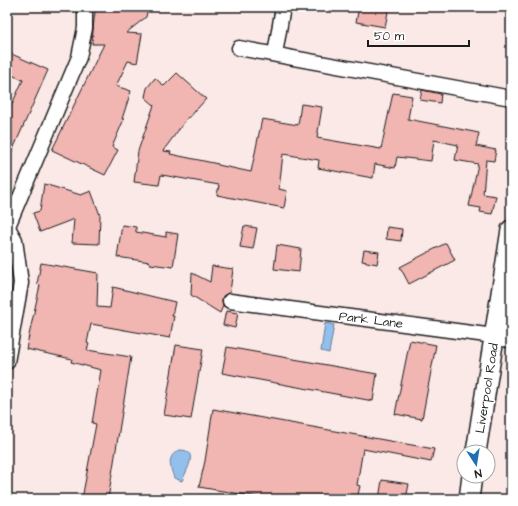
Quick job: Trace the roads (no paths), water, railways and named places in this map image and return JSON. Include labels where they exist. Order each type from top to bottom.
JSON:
[{"type":"main road","name":"Liverpool Road","points":[[478,444],[502,337],[511,230]]},
{"type":"main road","points":[[469,499],[471,484]]},
{"type":"street","points":[[7,362],[21,283],[16,240],[7,226],[79,57],[85,28],[85,7]]},
{"type":"street","points":[[275,54],[283,7]]},
{"type":"street","points":[[239,48],[511,98]]},
{"type":"street","name":"Park Lane","points":[[230,301],[502,337]]},
{"type":"water","points":[[325,323],[334,325],[329,353],[321,351]]},
{"type":"water","points":[[180,450],[189,453],[190,457],[190,462],[182,481],[174,478],[170,465],[173,455]]}]
